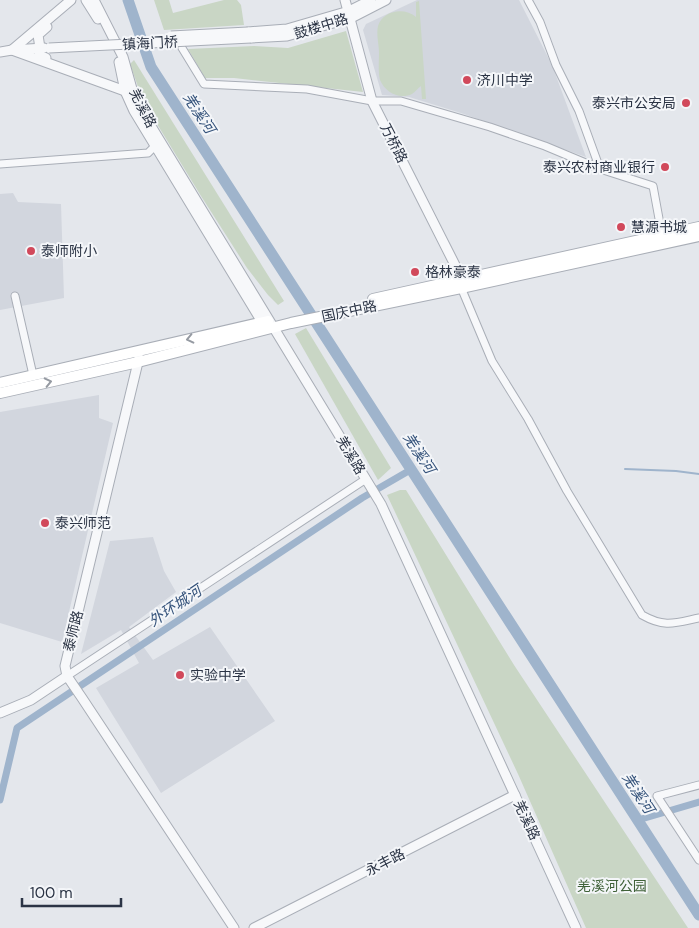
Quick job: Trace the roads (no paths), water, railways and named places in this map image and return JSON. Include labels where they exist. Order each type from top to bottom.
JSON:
[{"type":"main road","name":"国庆中路","points":[[459,284],[699,227]]},
{"type":"main road","name":"国庆中路","points":[[268,325],[459,284],[699,236]]},
{"type":"main road","points":[[0,383],[141,350],[268,325]]},
{"type":"main road","points":[[0,393],[138,362],[268,325]]},
{"type":"street","points":[[0,52],[15,47],[71,0]]},
{"type":"street","points":[[79,0],[38,35],[44,45],[39,55],[112,81],[118,79],[121,73]]},
{"type":"street","name":"羌溪路","points":[[86,0],[108,35],[128,90],[140,108],[158,143],[268,325],[381,504],[576,928]]},
{"type":"street","name":"羌溪路","points":[[94,0],[123,57],[128,90]]},
{"type":"street","name":"万桥路","points":[[345,0],[372,101],[456,267],[459,284]]},
{"type":"street","points":[[350,14],[371,0]]},
{"type":"street","name":"鼓楼中路","points":[[250,35],[288,36],[386,0]]},
{"type":"street","points":[[528,0],[540,22],[556,65],[579,111],[600,169]]},
{"type":"street","name":"镇海门桥","points":[[15,47],[250,35]]},
{"type":"street","points":[[0,47],[15,47],[128,90]]},
{"type":"street","points":[[182,48],[204,84],[307,89],[372,101],[401,101],[448,114],[545,146],[600,169],[653,186],[662,235]]},
{"type":"street","points":[[0,164],[148,153],[158,143]]},
{"type":"street","points":[[459,284],[492,361],[528,419],[567,491],[642,614],[652,621],[666,624],[699,618]]},
{"type":"street","points":[[14,296],[33,375]]},
{"type":"street","name":"泰师路","points":[[69,679],[65,666],[141,350]]},
{"type":"street","points":[[0,713],[31,700],[69,679],[366,479]]},
{"type":"street","points":[[69,679],[234,928]]},
{"type":"street","points":[[699,785],[657,796],[699,860]]},
{"type":"street","name":"永丰路","points":[[254,928],[515,795]]},
{"type":"waterway","name":"羌溪河","points":[[128,0],[151,67],[699,915]]},
{"type":"waterway","name":"外环城河","points":[[0,800],[17,728],[362,498],[412,469]]},
{"type":"waterway","points":[[625,469],[699,474]]},
{"type":"waterway","points":[[638,820],[699,802]]},
{"type":"place","name":"济川中学","points":[[467,80]]},
{"type":"place","name":"泰兴市公安局","points":[[686,103]]},
{"type":"place","name":"泰兴农村商业银行","points":[[665,167]]},
{"type":"place","name":"慧源书城","points":[[621,227]]},
{"type":"place","name":"泰师附小","points":[[31,251]]},
{"type":"place","name":"格林豪泰","points":[[415,272]]},
{"type":"place","name":"泰兴师范","points":[[45,523]]},
{"type":"place","name":"实验中学","points":[[180,675]]},
{"type":"park label","name":"羌溪河公园","points":[[612,886]]}]
